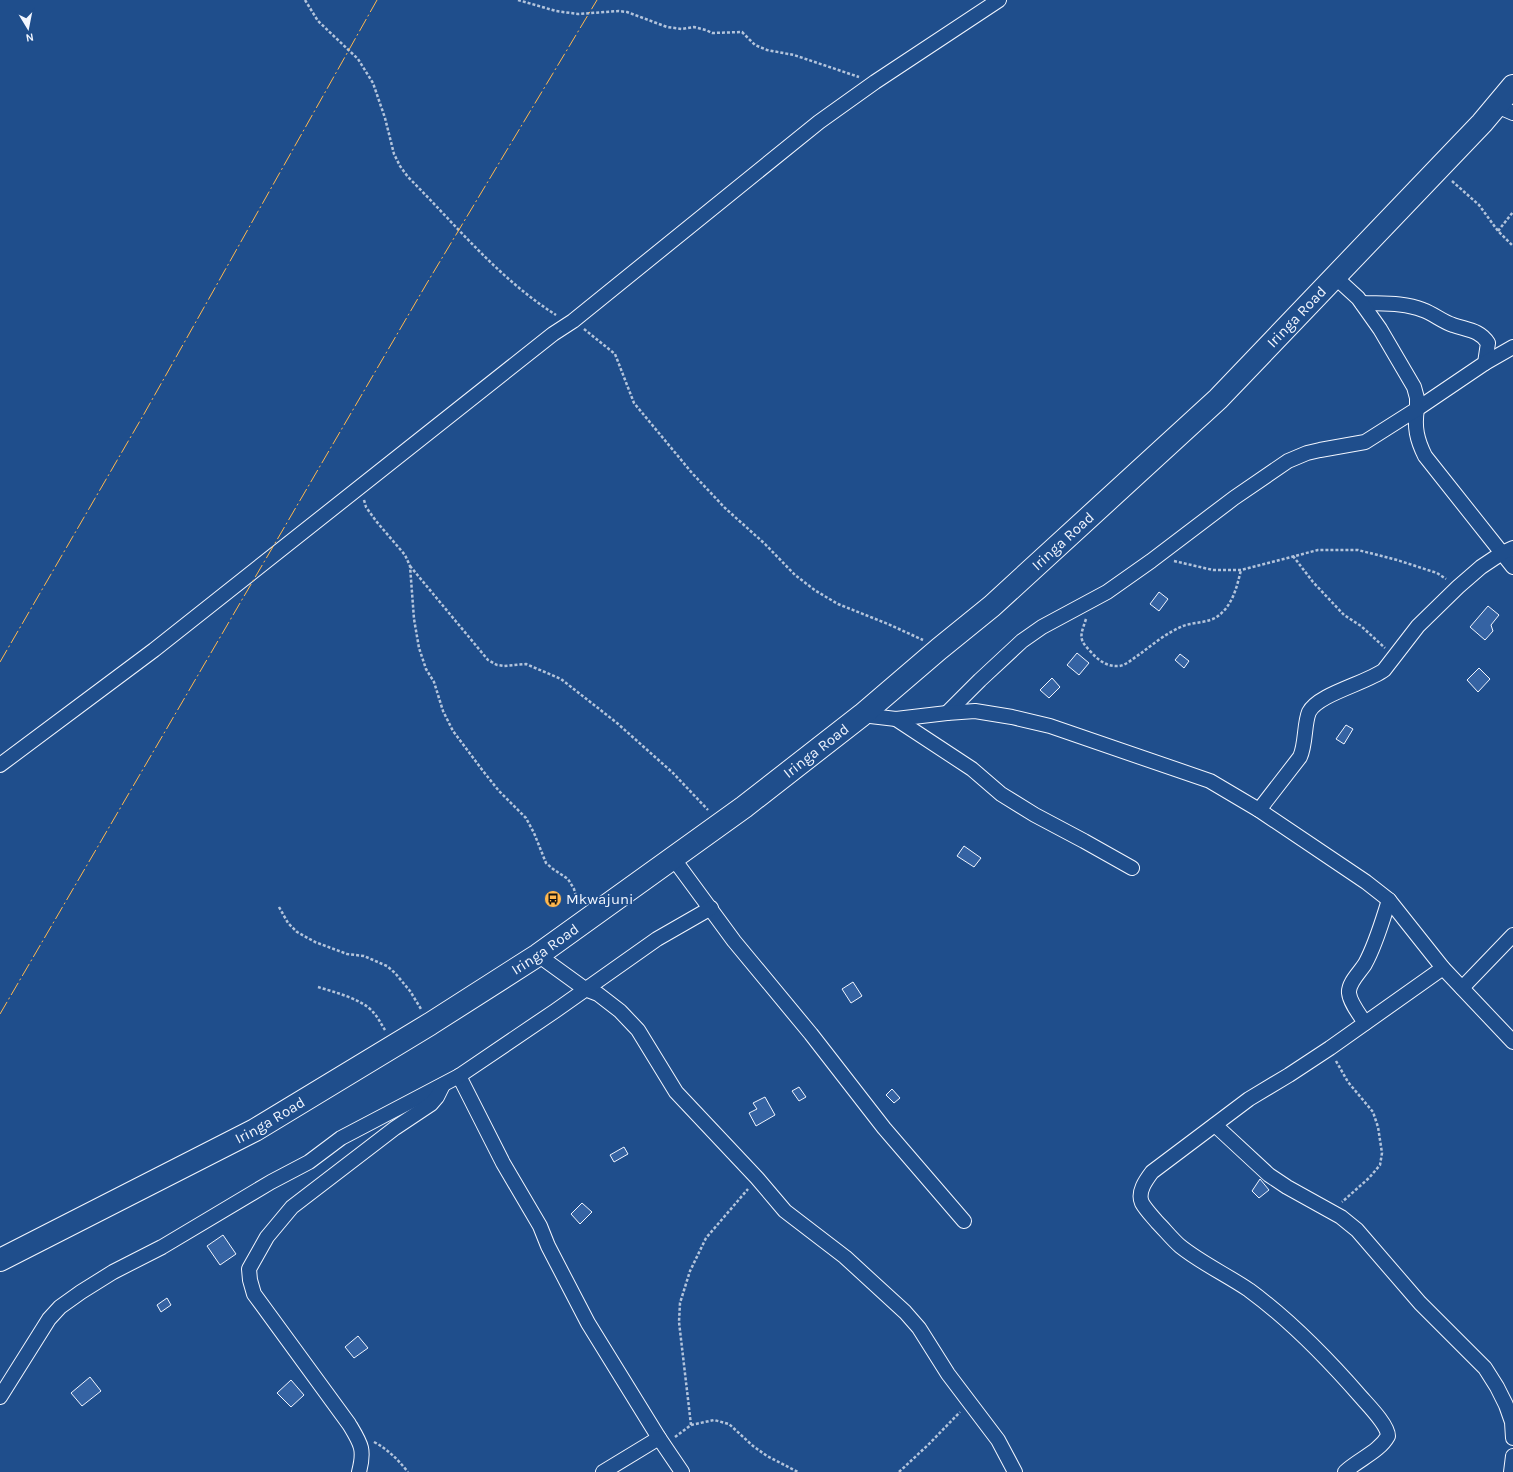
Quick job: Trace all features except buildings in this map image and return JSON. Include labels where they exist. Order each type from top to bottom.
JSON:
[{"type":"highway","name":"Iringa Road","points":[[0,1260],[255,1130],[430,1024],[538,955],[721,823],[862,715],[992,606],[1218,399],[1482,123],[1505,109],[1513,86]]},
{"type":"street","points":[[0,765],[154,650],[553,334],[573,321],[819,122],[875,82],[999,0]]},
{"type":"street","points":[[1334,276],[1362,303],[1380,329],[1414,387],[1417,398],[1415,428],[1418,443],[1426,456],[1508,551],[1513,567]]},
{"type":"street","points":[[1362,303],[1410,305],[1424,310],[1453,325],[1477,332],[1484,337],[1488,343],[1485,364]]},
{"type":"street","points":[[947,713],[1022,641],[1042,627],[1089,603],[1151,561],[1234,498],[1288,461],[1307,453],[1365,442],[1513,347]]},
{"type":"street","points":[[1259,810],[1300,757],[1303,751],[1308,714],[1312,708],[1317,703],[1384,670],[1418,626],[1458,587],[1480,567],[1508,551]]},
{"type":"street","points":[[862,715],[896,719],[975,711],[1012,717],[1050,726],[1210,781],[1259,810],[1366,882],[1389,900],[1443,968],[1513,1042]]},
{"type":"street","points":[[896,719],[972,769],[1001,794],[1034,815],[1132,868]]},
{"type":"street","points":[[673,858],[734,941],[811,1034],[884,1128],[964,1221]]},
{"type":"street","points":[[1365,1023],[1351,1000],[1349,992],[1350,987],[1375,944],[1389,900]]},
{"type":"street","points":[[0,1397],[49,1319],[60,1306],[114,1272],[162,1247],[270,1182],[309,1162],[341,1138],[459,1076],[658,939],[711,908]]},
{"type":"street","points":[[1462,988],[1513,935]]},
{"type":"street","points":[[538,955],[585,989],[598,994],[620,1011],[638,1030],[676,1092],[757,1178],[785,1211],[845,1257],[905,1312],[919,1328],[948,1374],[998,1440],[1015,1472]]},
{"type":"street","points":[[1346,1472],[1385,1442],[1388,1436],[1386,1428],[1338,1370],[1285,1320],[1249,1291],[1195,1257],[1180,1245],[1142,1202],[1141,1194],[1145,1182],[1152,1172],[1249,1099],[1330,1048],[1443,968]]},
{"type":"street","points":[[459,1076],[503,1162],[540,1226],[548,1246],[588,1323],[661,1442],[682,1472]]},
{"type":"street","points":[[359,1472],[362,1461],[361,1444],[254,1294],[249,1269],[267,1237],[292,1207],[396,1128],[431,1104],[437,1097],[443,1085]]},
{"type":"street","points":[[1215,1125],[1269,1175],[1287,1187],[1341,1217],[1357,1230],[1420,1303],[1485,1368],[1497,1386],[1506,1405],[1512,1422],[1513,1438]]},
{"type":"street","points":[[602,1472],[661,1442]]},
{"type":"street","points":[[1511,1472],[1513,1456]]},
{"type":"path","points":[[305,0],[318,21],[358,59],[373,83],[385,118],[394,154],[408,178],[498,271],[536,302],[557,316],[573,321],[615,354],[634,403],[692,474],[725,508],[765,544],[795,575],[816,591],[838,604],[888,624],[940,649]]},
{"type":"path","points":[[518,0],[556,11],[578,14],[619,11],[627,12],[667,27],[682,29],[694,28],[706,30],[712,33],[742,32],[755,45],[767,50],[794,55],[875,82]]},
{"type":"path","points":[[1436,171],[1455,183],[1468,194],[1486,213],[1498,231],[1513,246]]},
{"type":"path","points":[[1498,231],[1513,212]]},
{"type":"path","points":[[361,486],[366,507],[376,522],[405,555],[410,566],[488,660],[497,665],[504,666],[526,664],[561,678],[617,723],[673,773],[721,823]]},
{"type":"path","points":[[1151,561],[1168,560],[1214,570],[1241,570],[1318,550],[1358,550],[1397,560],[1437,573],[1458,587]]},
{"type":"path","points":[[1293,556],[1313,582],[1344,615],[1361,626],[1394,657]]},
{"type":"path","points":[[410,566],[414,619],[419,648],[426,669],[434,682],[443,711],[453,731],[483,772],[499,791],[526,818],[534,833],[546,863],[568,879],[578,900],[581,924]]},
{"type":"path","points":[[1089,603],[1087,618],[1080,637],[1081,641],[1099,660],[1106,664],[1119,666],[1171,632],[1183,626],[1218,616],[1231,600],[1236,589],[1241,570]]},
{"type":"path","points":[[279,907],[288,923],[297,932],[315,942],[347,954],[364,956],[387,966],[410,991],[430,1024]]},
{"type":"path","points":[[318,987],[332,991],[366,1006],[378,1018],[394,1046]]},
{"type":"path","points":[[1330,1048],[1348,1082],[1373,1112],[1378,1127],[1382,1154],[1380,1165],[1369,1178],[1330,1211]]},
{"type":"path","points":[[691,1425],[679,1322],[680,1303],[690,1271],[706,1238],[757,1178]]},
{"type":"path","points":[[899,1472],[929,1444],[969,1402]]},
{"type":"path","points":[[661,1442],[691,1425],[714,1420],[729,1424],[753,1446],[767,1456],[798,1472]]},
{"type":"path","points":[[354,1433],[385,1448],[394,1455],[408,1472]]},
{"type":"power","points":[[0,662],[144,414],[377,0]]},
{"type":"power","points":[[0,1014],[427,283],[597,0]]},
{"type":"place","name":"Mkwajuni","points":[[553,899]]}]
